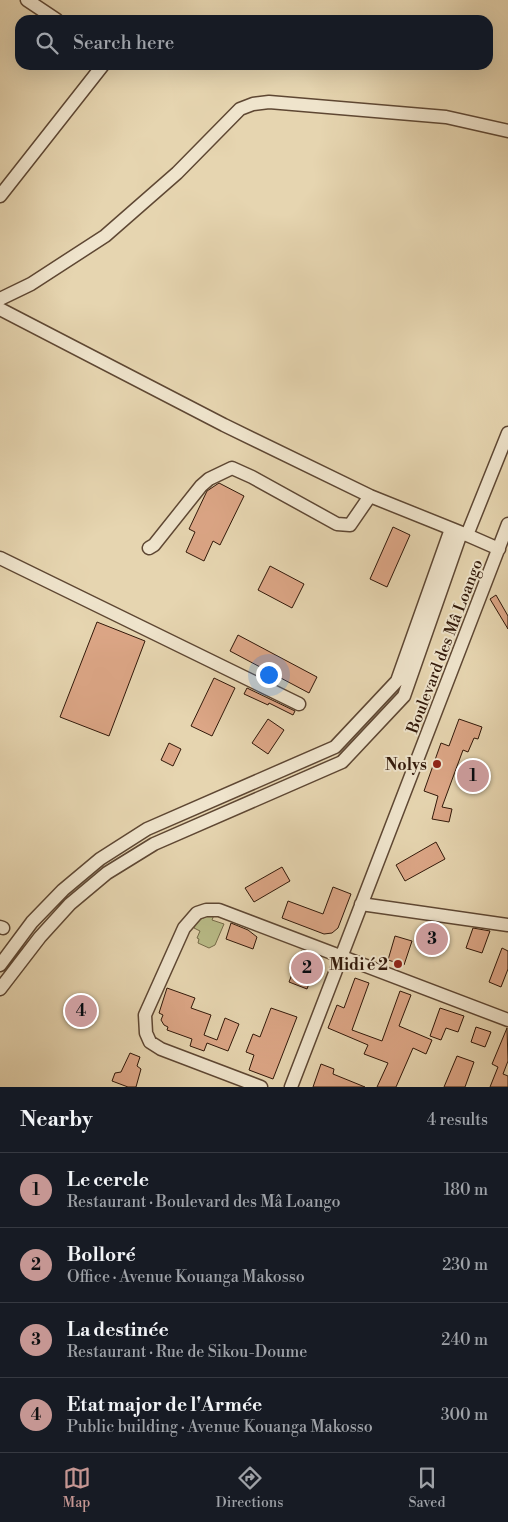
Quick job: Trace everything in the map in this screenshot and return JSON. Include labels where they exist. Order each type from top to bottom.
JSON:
[{"type":"street","points":[[27,0],[50,15]]},
{"type":"street","points":[[0,196],[99,70]]},
{"type":"street","points":[[0,299],[31,284],[105,236],[177,173],[240,110],[253,104],[269,102],[446,117],[508,131]]},
{"type":"street","points":[[0,309],[224,424],[370,496],[499,549]]},
{"type":"street","points":[[0,965],[32,922],[56,896],[100,859],[147,829],[335,748],[397,681],[460,532],[508,433]]},
{"type":"street","points":[[149,548],[154,545],[208,479],[232,468],[337,524],[350,525],[370,496]]},
{"type":"street","name":"Boulevard des Mâ Loango","points":[[291,1087],[508,524]]},
{"type":"street","points":[[0,989],[70,904],[107,873],[154,844],[342,762],[404,696],[460,532]]},
{"type":"street","points":[[0,558],[299,704]]},
{"type":"street","points":[[361,904],[508,925]]},
{"type":"street","points":[[261,1087],[161,1049],[150,1042],[146,1033],[145,1015],[184,928],[197,913],[206,910],[219,910],[508,1020]]},
{"type":"green space","points":[[212,914],[214,915],[212,920],[224,924],[215,945],[209,948],[198,943],[199,939],[197,938],[200,931],[194,928],[197,921]]},
{"type":"building","points":[[219,483],[244,496],[220,545],[213,541],[204,561],[186,552],[195,532],[189,529],[207,491]]},
{"type":"building","points":[[393,527],[410,535],[387,587],[370,579]]},
{"type":"building","points":[[270,566],[304,584],[292,608],[258,590]]},
{"type":"building","points":[[496,595],[508,616],[508,629],[490,599]]},
{"type":"building","points":[[97,622],[145,641],[109,736],[60,717]]},
{"type":"building","points":[[238,635],[317,677],[309,693],[230,651]]},
{"type":"building","points":[[214,678],[235,688],[212,736],[191,726]]},
{"type":"building","points":[[247,688],[295,711],[293,715],[269,703],[268,705],[244,694]]},
{"type":"building","points":[[268,719],[284,730],[268,754],[252,743]]},
{"type":"building","points":[[459,719],[482,727],[478,739],[474,738],[468,752],[463,750],[442,807],[452,809],[449,822],[432,819],[438,796],[424,791],[441,743],[449,746]]},
{"type":"building","points":[[169,743],[181,749],[173,766],[161,760]]},
{"type":"building","points":[[436,842],[445,859],[405,881],[396,865]]},
{"type":"building","points":[[282,867],[290,881],[254,902],[245,888]]},
{"type":"building","points":[[333,887],[351,894],[338,928],[332,933],[324,934],[282,918],[288,901],[323,914]]},
{"type":"building","points":[[231,923],[248,930],[257,937],[253,949],[226,939]]},
{"type":"building","points":[[473,928],[490,931],[482,953],[466,948]]},
{"type":"building","points":[[395,936],[412,941],[404,965],[388,960]]},
{"type":"building","points":[[502,948],[508,951],[508,969],[501,987],[489,982]]},
{"type":"building","points":[[301,951],[319,958],[307,989],[289,982]]},
{"type":"building","points":[[355,978],[369,983],[352,1030],[382,1041],[400,991],[411,995],[399,1026],[432,1040],[426,1054],[413,1048],[396,1087],[377,1087],[388,1063],[364,1054],[368,1045],[328,1028],[337,1005],[344,1008]]},
{"type":"building","points":[[167,988],[195,998],[191,1008],[211,1015],[204,1035],[217,1040],[225,1018],[239,1024],[228,1051],[207,1043],[204,1051],[190,1046],[192,1039],[167,1030],[168,1027],[161,1020],[163,1015],[159,1013]]},
{"type":"building","points":[[271,1008],[297,1017],[273,1079],[249,1070],[254,1055],[246,1052],[253,1034],[260,1037]]},
{"type":"building","points":[[440,1008],[464,1016],[458,1032],[446,1028],[441,1040],[430,1036]]},
{"type":"building","points":[[476,1027],[491,1032],[485,1047],[471,1042]]},
{"type":"building","points":[[507,1028],[508,1061],[503,1074],[508,1076],[508,1087],[490,1087],[498,1067],[492,1064]]},
{"type":"building","points":[[130,1053],[140,1057],[137,1066],[141,1069],[136,1087],[128,1087],[112,1081],[115,1073],[121,1072]]},
{"type":"building","points":[[457,1056],[474,1062],[465,1087],[444,1087]]},
{"type":"building","points":[[321,1064],[334,1069],[333,1074],[365,1087],[313,1087]]},
{"type":"place","name":"Nolys","points":[[437,764]]},
{"type":"place","name":"Le cercle","points":[[473,776]]},
{"type":"place","name":"La destinée","points":[[432,939]]},
{"type":"place","name":"Midi é 2","points":[[398,964]]},
{"type":"place","name":"Bolloré","points":[[307,968]]},
{"type":"place","name":"Etat major de l'Armée","points":[[81,1011]]}]
